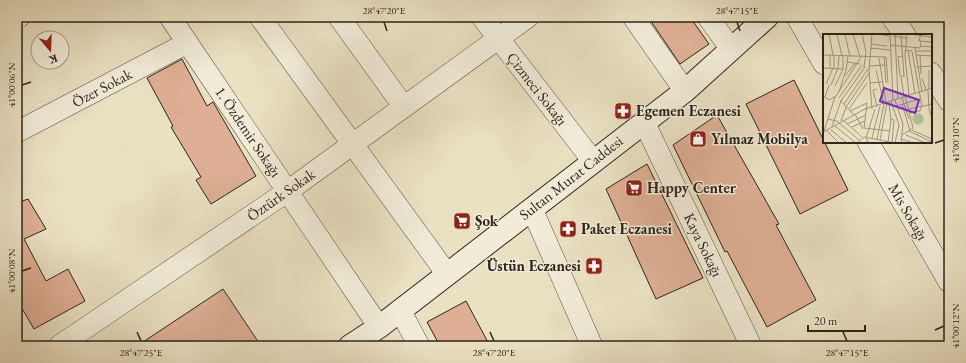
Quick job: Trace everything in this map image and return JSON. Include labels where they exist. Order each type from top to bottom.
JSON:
[{"type":"street","name":"1. Özdemir Sokağı","points":[[170,17],[379,327]]},
{"type":"street","points":[[260,17],[447,274]]},
{"type":"street","points":[[339,17],[404,107]]},
{"type":"street","name":"Çizmeci Sokağı","points":[[482,17],[593,161]]},
{"type":"street","name":"Öztürk Sokak","points":[[60,346],[288,191],[528,17]]},
{"type":"street","points":[[633,17],[685,91]]},
{"type":"street","points":[[708,17],[731,49]]},
{"type":"street","name":"Sultan Murat Caddesi","points":[[350,346],[379,327],[685,91],[767,17]]},
{"type":"street","points":[[797,17],[823,62]]},
{"type":"street","points":[[892,17],[904,34]]},
{"type":"street","name":"Özer Sokak","points":[[17,132],[187,43]]},
{"type":"street","points":[[932,74],[949,100]]},
{"type":"street","name":"Kaya Sokağı","points":[[644,122],[751,346]]},
{"type":"street","name":"Mis Sokağı","points":[[869,143],[949,282]]},
{"type":"street","points":[[532,209],[592,346]]},
{"type":"street","points":[[400,310],[419,346]]},
{"type":"building","points":[[648,17],[690,17],[709,44],[680,64]]},
{"type":"building","points":[[182,59],[207,106],[213,102],[256,176],[211,204],[196,180],[201,177],[171,127],[173,126],[147,78]]},
{"type":"building","points":[[794,80],[823,139],[823,143],[825,143],[848,190],[800,214],[746,104]]},
{"type":"building","points":[[717,115],[779,224],[776,225],[816,300],[767,327],[727,251],[725,252],[673,145]]},
{"type":"building","points":[[647,164],[703,278],[656,299],[606,189]]},
{"type":"building","points":[[28,199],[46,229],[24,239],[46,281],[68,269],[85,301],[34,329],[17,300],[17,203]]},
{"type":"building","points":[[223,289],[261,346],[137,346]]},
{"type":"building","points":[[466,301],[490,346],[440,346],[427,322]]},
{"type":"place","name":"Egemen Eczanesi","points":[[623,111]]},
{"type":"place","name":"Yılmaz Mobilya","points":[[698,139]]},
{"type":"place","name":"Happy Center","points":[[634,188]]},
{"type":"place","name":"Şok","points":[[462,221]]},
{"type":"place","name":"Paket Eczanesi","points":[[568,229]]},
{"type":"place","name":"Üstün Eczanesi","points":[[594,266]]}]
